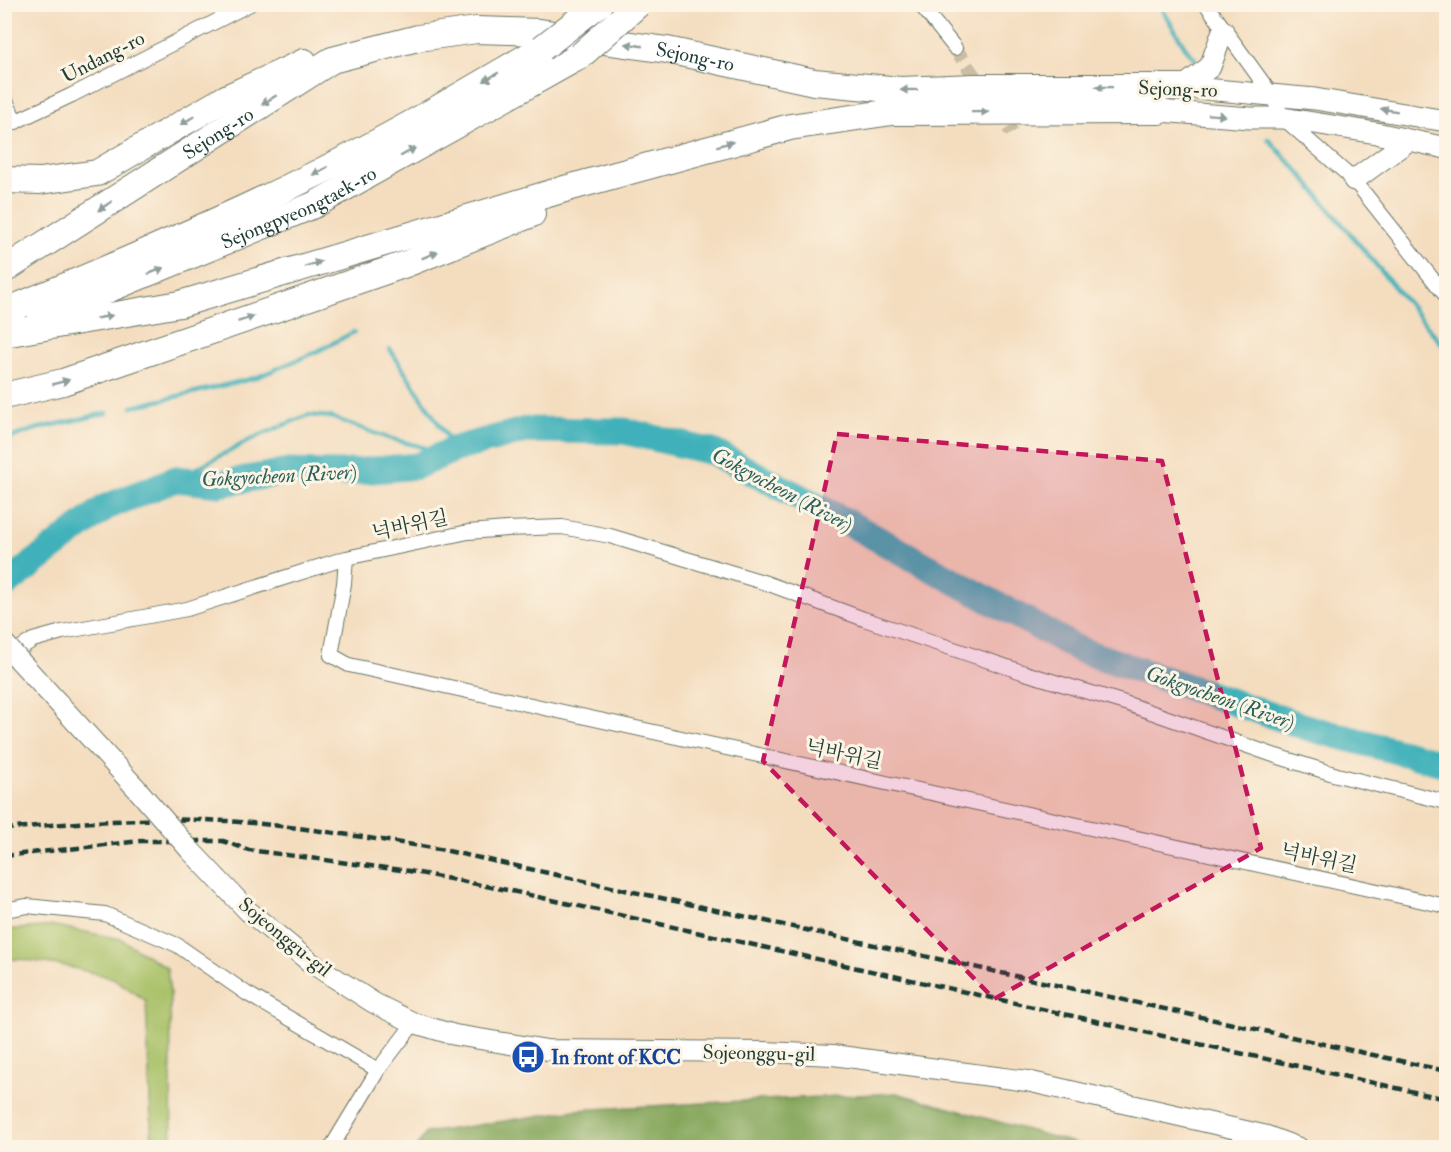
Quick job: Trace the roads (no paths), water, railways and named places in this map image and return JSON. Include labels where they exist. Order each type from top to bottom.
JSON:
[{"type":"highway","name":"Sejongpyeongtaek-ro","points":[[4,312],[164,245],[297,183],[429,114],[542,48],[599,4]]},
{"type":"highway","name":"Sejongpyeongtaek-ro","points":[[4,333],[314,205],[580,56],[638,4]]},
{"type":"highway","name":"Sejong-ro","points":[[4,270],[332,60],[418,38],[477,30],[540,32],[667,50],[813,82],[901,90],[974,87],[1184,87]]},
{"type":"highway","points":[[4,180],[40,181],[97,173],[226,98],[332,49],[418,38]]},
{"type":"highway","name":"Sejong-ro","points":[[4,333],[180,304],[669,159],[789,127],[892,112],[1159,111]]},
{"type":"highway","points":[[4,396],[63,382],[406,264],[669,159]]},
{"type":"main road","points":[[1184,87],[1210,67],[1223,31]]},
{"type":"main road","name":"Sejong-ro","points":[[1184,87],[1315,99],[1446,121]]},
{"type":"main road","name":"Sejong-ro","points":[[1159,111],[1250,118],[1283,118],[1446,148]]},
{"type":"main road","points":[[1354,180],[1409,140]]},
{"type":"street","name":"Undang-ro","points":[[10,124],[250,4]]},
{"type":"street","points":[[920,4],[955,48]]},
{"type":"street","points":[[1206,4],[1223,31],[1271,94],[1283,118],[1354,180],[1446,296]]},
{"type":"street","points":[[4,97],[10,124]]},
{"type":"street","name":"넉바위길","points":[[12,659],[33,640],[62,632],[187,609],[346,558],[468,532],[562,527],[610,536],[766,583],[864,619],[1025,673],[1125,703],[1276,756],[1337,775],[1446,802]]},
{"type":"street","name":"넉바위길","points":[[346,558],[344,584],[331,655],[349,665],[1446,906]]},
{"type":"street","name":"Sojeonggu-gil","points":[[4,644],[12,659],[137,789],[190,850],[248,910],[310,962],[374,1003],[414,1023],[454,1035],[546,1050],[833,1055],[1027,1081],[1267,1136],[1299,1148]]},
{"type":"street","points":[[4,910],[27,906],[105,914],[177,945],[246,993],[378,1070]]},
{"type":"street","points":[[331,1148],[378,1070],[414,1023]]},
{"type":"waterway","points":[[1159,4],[1195,59]]},
{"type":"waterway","points":[[1268,139],[1299,172],[1446,349]]},
{"type":"waterway","points":[[132,407],[255,378],[316,352],[354,332]]},
{"type":"waterway","points":[[390,349],[455,449]]},
{"type":"waterway","points":[[4,440],[36,429],[107,413]]},
{"type":"waterway","points":[[176,479],[258,436],[308,415],[331,417],[388,438],[426,448],[455,449]]},
{"type":"waterway","name":"Gokgyocheon (River)","points":[[4,586],[106,507],[176,479],[219,484],[286,472],[341,473],[417,466],[455,449],[526,430],[624,431],[713,452],[836,516],[1080,650],[1312,729],[1446,764]]},
{"type":"tunnel","points":[[955,48],[983,89]]},
{"type":"tunnel","points":[[997,110],[1012,133]]},
{"type":"railway","points":[[4,829],[116,821],[227,821],[307,829],[439,849],[1446,1071]]},
{"type":"railway","points":[[4,856],[141,841],[223,841],[249,850],[409,871],[507,890],[1446,1099]]},
{"type":"place","name":"In front of KCC","points":[[528,1057]]}]
